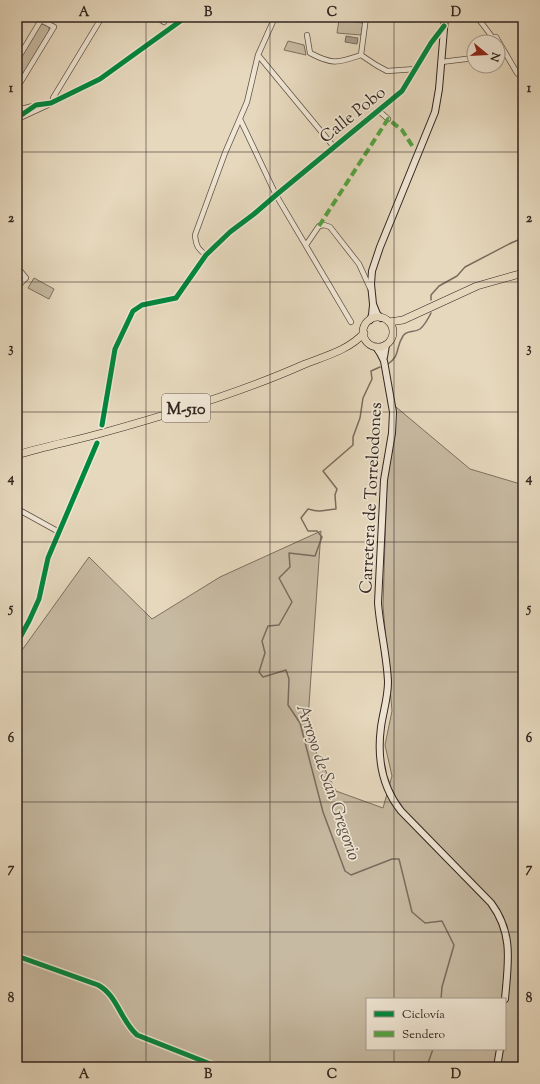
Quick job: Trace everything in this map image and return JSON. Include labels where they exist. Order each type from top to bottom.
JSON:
[{"type":"main road","points":[[370,320],[373,304],[371,278],[378,253],[435,112],[442,62],[445,17]]},
{"type":"main road","points":[[373,304],[377,314],[381,318],[389,322],[403,320],[477,286],[523,273]]},
{"type":"main road","points":[[370,320],[381,318]]},
{"type":"main road","name":"M-510","points":[[349,345],[364,333],[364,328],[370,320]]},
{"type":"main road","points":[[364,333],[368,343],[376,347],[386,345],[390,341],[393,331],[403,320]]},
{"type":"main road","points":[[389,322],[393,331]]},
{"type":"main road","name":"M-510","points":[[17,455],[139,422],[228,395],[283,374],[349,345],[362,342],[368,343]]},
{"type":"main road","name":"Carretera de Torrelodones","points":[[384,361],[386,345]]},
{"type":"main road","name":"Carretera de Torrelodones","points":[[376,347],[384,361],[393,412],[392,433],[384,480],[378,603],[388,680],[386,706],[381,726],[380,742],[383,777],[393,800],[401,811],[486,898],[499,915],[506,933],[509,949],[505,998]]},
{"type":"main road","points":[[497,1067],[500,1050]]},
{"type":"street","points":[[53,98],[102,17]]},
{"type":"street","points":[[157,17],[164,22]]},
{"type":"street","points":[[17,119],[100,79],[186,17]]},
{"type":"street","points":[[206,255],[198,249],[195,244],[195,236],[225,153],[247,102],[258,55],[274,17]]},
{"type":"street","points":[[361,55],[366,17]]},
{"type":"street","points":[[477,17],[490,34]]},
{"type":"street","points":[[17,60],[41,20],[54,27],[17,88]]},
{"type":"street","name":"Calle Pobo","points":[[102,425],[115,349],[133,311],[142,305],[176,298],[206,255],[230,232],[402,92],[431,43],[444,26]]},
{"type":"street","points":[[307,35],[310,53],[324,61],[347,61],[361,55]]},
{"type":"street","points":[[431,43],[437,40],[443,41]]},
{"type":"street","points":[[258,55],[334,147]]},
{"type":"street","points":[[361,55],[387,71],[416,69]]},
{"type":"street","points":[[506,55],[517,72],[523,78]]},
{"type":"street","points":[[442,62],[466,59]]},
{"type":"street","points":[[17,119],[36,105],[53,98],[66,95]]},
{"type":"street","points":[[17,110],[51,103]]},
{"type":"street","points":[[378,110],[388,120]]},
{"type":"street","points":[[240,119],[276,195],[351,322]]},
{"type":"street","points":[[306,244],[319,226],[324,225],[330,227],[359,264],[371,290]]},
{"type":"street","points":[[17,267],[26,278],[17,287]]},
{"type":"street","points":[[17,643],[39,599],[48,558],[97,443]]},
{"type":"street","points":[[17,516],[22,511],[59,532]]},
{"type":"street","points":[[17,956],[98,985],[107,992],[129,1027],[137,1035],[218,1067]]},
{"type":"shaded area","points":[[339,20],[363,23],[361,35],[337,33]]},
{"type":"shaded area","points":[[42,24],[49,26],[49,31],[17,85],[17,63],[39,26]]},
{"type":"shaded area","points":[[346,36],[358,38],[357,44],[345,42]]},
{"type":"shaded area","points":[[288,41],[304,45],[306,55],[284,50]]},
{"type":"shaded area","points":[[34,278],[54,289],[49,299],[28,288]]},
{"type":"shaded area","points":[[396,407],[470,469],[517,483],[523,487],[523,1067],[17,1067],[17,657],[89,557],[152,619],[220,577],[321,531],[307,734],[336,791],[383,808],[392,776],[385,745],[392,711],[383,606],[387,477]]},
{"type":"waterway","name":"Arroyo de San Gregorio","points":[[431,300],[431,295],[439,286],[457,276],[465,267],[523,238]]},
{"type":"waterway","name":"Arroyo de San Gregorio","points":[[388,364],[395,358],[404,334],[420,329],[425,324],[431,313]]},
{"type":"waterway","name":"Arroyo de San Gregorio","points":[[380,367],[371,371],[372,379],[363,398],[360,418],[353,437],[353,445],[323,471],[337,489],[335,495],[336,509],[320,511],[308,509],[301,518],[308,531],[317,531],[322,537],[315,556],[289,553],[290,567],[279,578],[292,602],[279,625],[268,626],[262,641],[265,653],[259,672],[263,677],[286,670],[289,679],[288,705],[300,723],[323,812],[345,871],[351,875],[392,859],[399,859],[412,912],[425,923],[442,921],[454,945],[442,987],[441,998]]},
{"type":"waterway","name":"Arroyo de San Gregorio","points":[[420,1067],[428,1063],[433,1050]]},
{"type":"marked path","points":[[319,226],[388,119],[402,130],[413,147]]},
{"type":"cycle path","points":[[17,118],[36,105],[51,103],[100,79],[186,17]]},
{"type":"cycle path","points":[[102,425],[115,349],[133,311],[142,305],[176,298],[206,255],[230,232],[254,214],[402,91],[431,43],[444,26]]},
{"type":"cycle path","points":[[17,643],[39,599],[48,558],[97,443]]},
{"type":"cycle path","points":[[17,956],[98,985],[110,995],[127,1023],[137,1035],[218,1067]]}]
